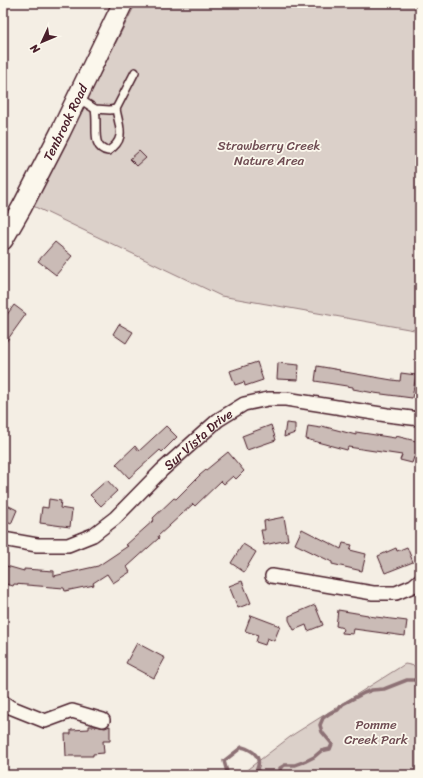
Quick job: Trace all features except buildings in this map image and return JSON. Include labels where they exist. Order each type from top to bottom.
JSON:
[{"type":"street","name":"Tenbrook Road","points":[[3,240],[22,207],[78,98],[123,3]]},
{"type":"street","name":"Sur Vista Drive","points":[[3,539],[37,545],[68,545],[93,535],[115,518],[162,470],[218,420],[244,404],[268,399],[286,399],[420,419]]},
{"type":"street","points":[[272,576],[373,593],[396,593],[413,586],[420,580]]},
{"type":"street","points":[[3,702],[10,707],[46,721],[72,711],[102,720]]},
{"type":"lane","points":[[96,109],[96,134],[98,144],[101,148],[108,151],[114,147],[118,141],[120,130],[116,109],[135,72]]},
{"type":"lane","points":[[78,98],[96,109],[116,109]]},
{"type":"green space","name":"Strawberry Creek Nature Area","points":[[136,3],[420,3],[420,331],[221,296],[33,206]]},
{"type":"green space","name":"Pomme Creek Park","points":[[405,664],[420,667],[420,775],[240,775],[294,734]]},
{"type":"waterway","points":[[281,775],[280,768],[285,765],[295,765],[314,757],[321,751],[330,749],[332,744],[322,732],[320,725],[323,718],[338,710],[343,704],[372,690],[384,689],[407,680],[420,680]]},
{"type":"waterway","points":[[225,775],[227,772],[224,761],[242,747],[250,750],[256,755],[258,761],[257,769],[262,775]]}]
